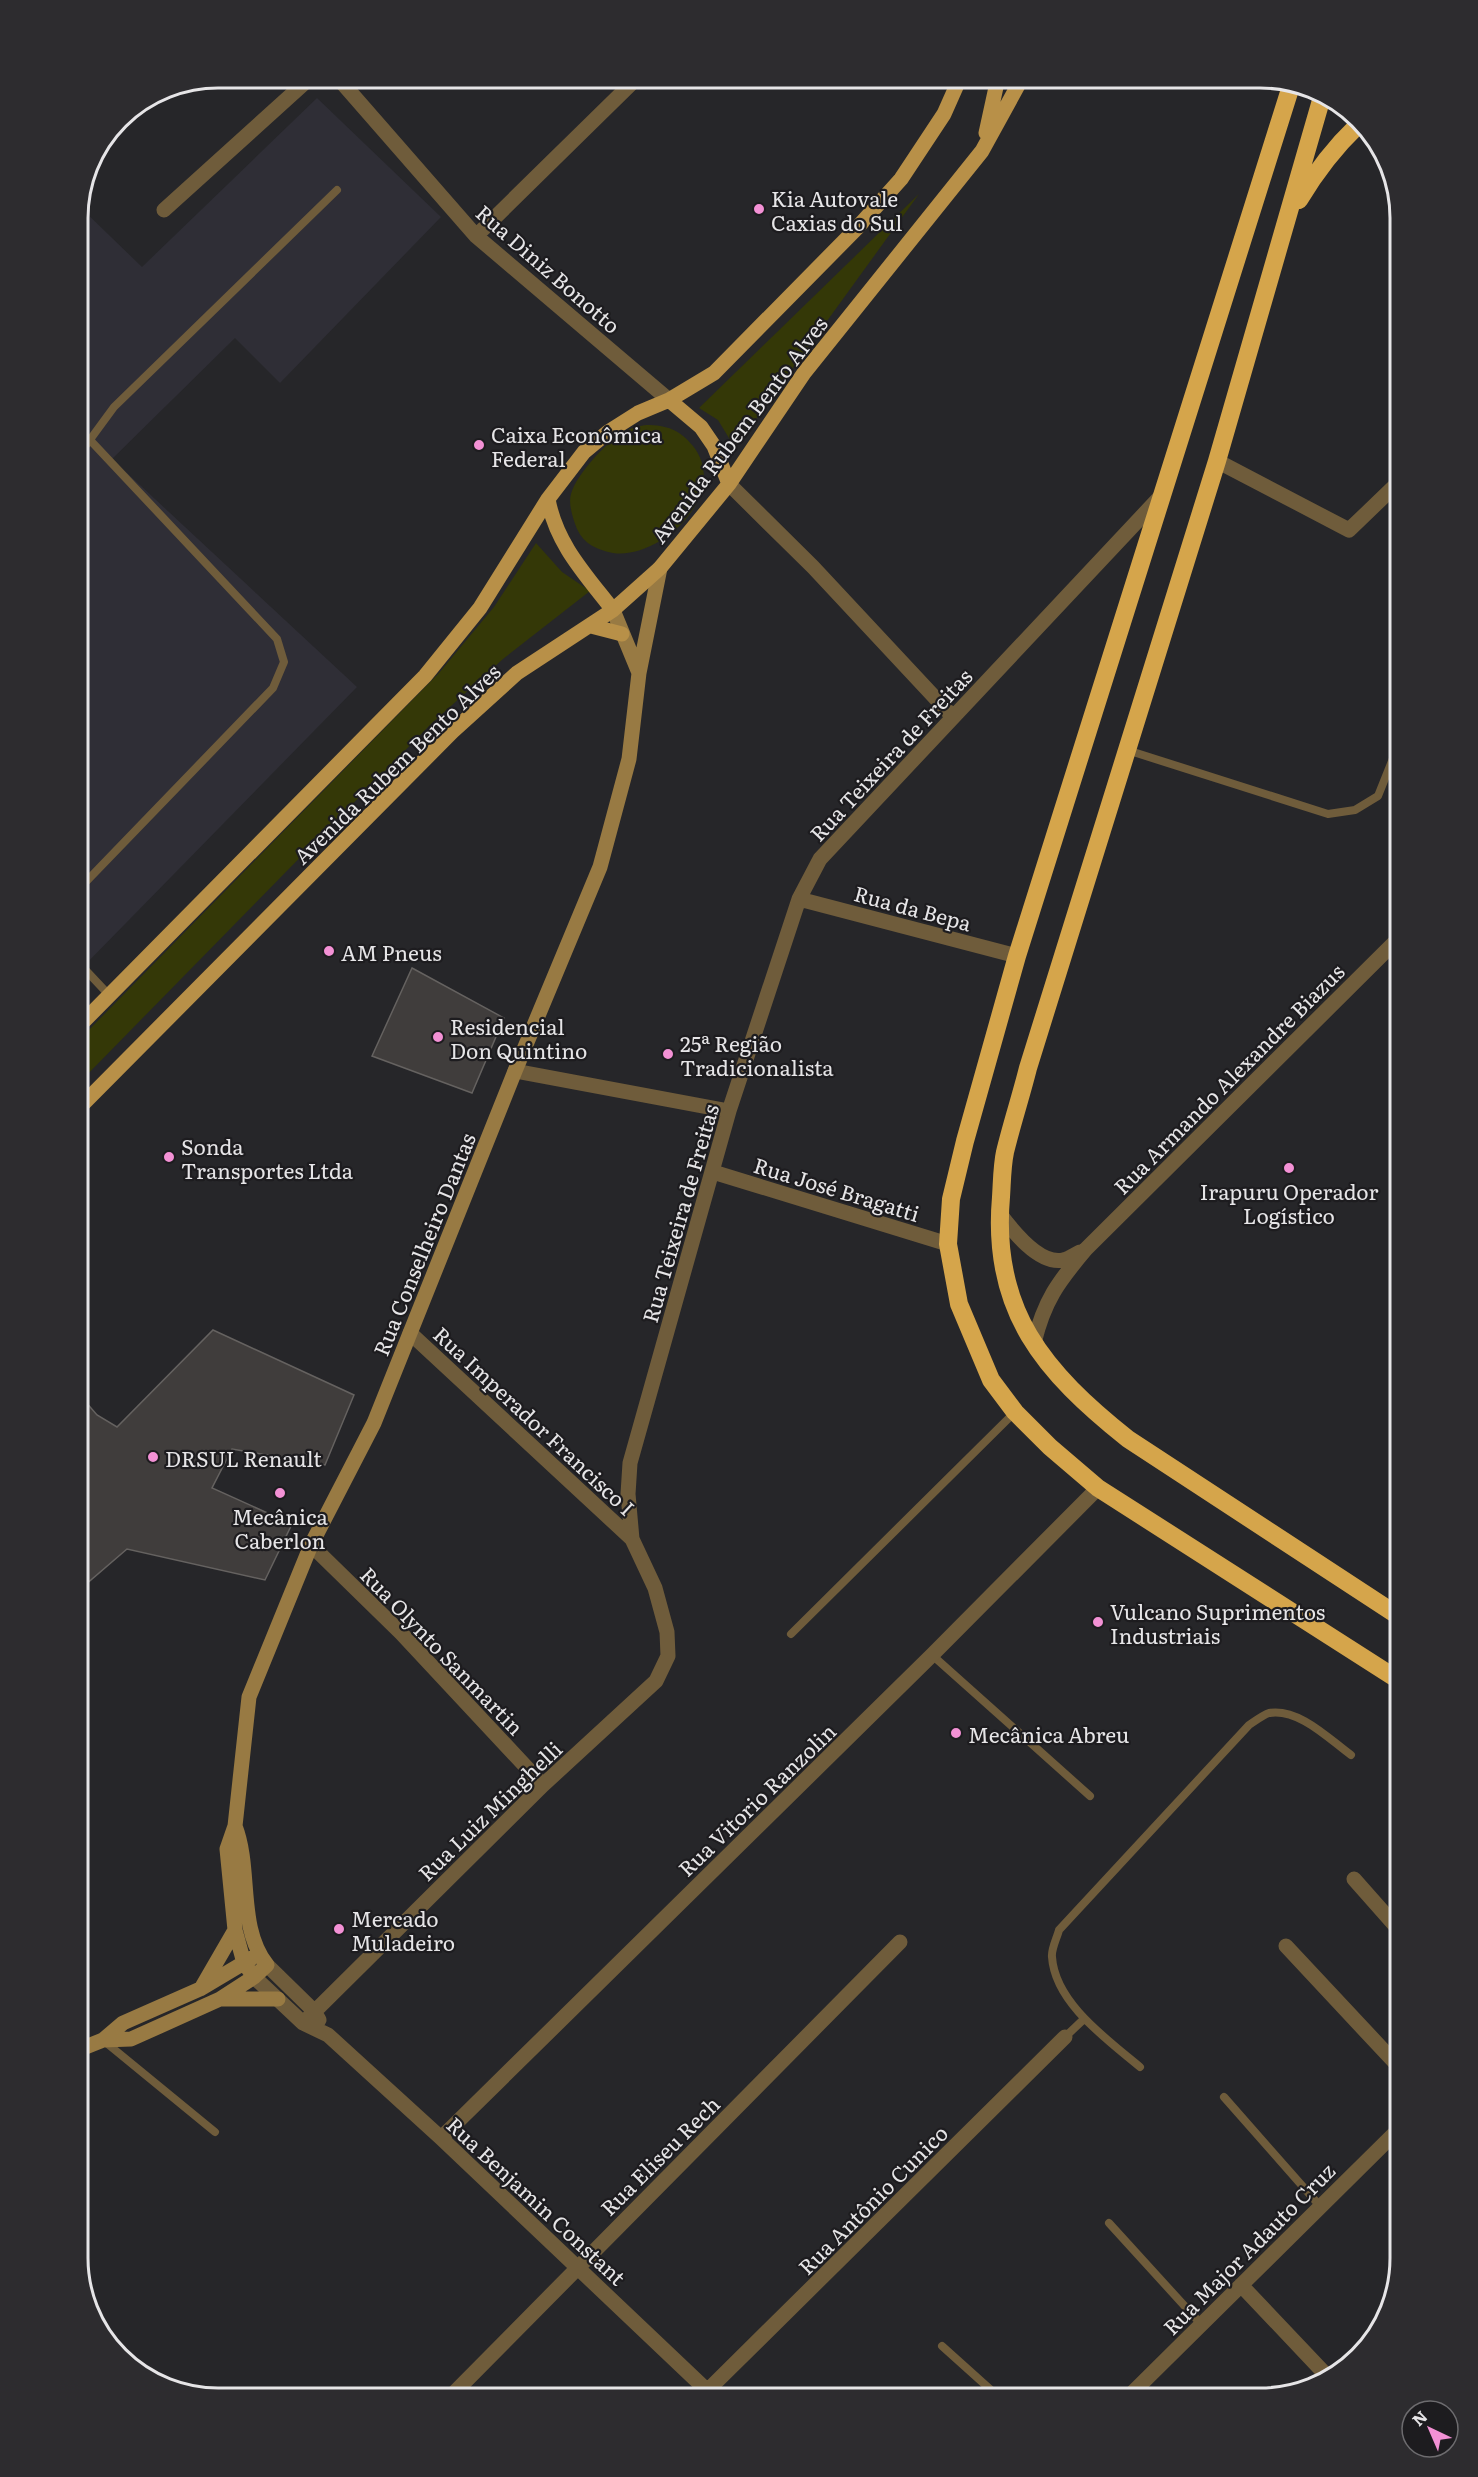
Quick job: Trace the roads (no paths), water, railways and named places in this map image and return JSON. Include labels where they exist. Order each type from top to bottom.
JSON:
[{"type":"highway","points":[[1289,92],[1017,956],[951,1199],[948,1244],[959,1304],[992,1380],[1015,1412],[1050,1447],[1098,1488],[1390,1675]]},
{"type":"highway","points":[[1320,104],[1217,460],[1025,1078],[1005,1154],[1000,1214],[1001,1255],[1007,1286],[1017,1315],[1055,1374],[1090,1409],[1128,1439],[1390,1610]]},
{"type":"highway","points":[[1289,217],[1310,181],[1353,129]]},
{"type":"main road","name":"Avenida Rubem Bento Alves","points":[[89,1017],[425,676],[480,608],[548,499],[584,452],[608,432],[638,413],[669,400],[714,373],[857,228],[901,179],[944,114],[955,89]]},
{"type":"main road","points":[[982,151],[996,89]]},
{"type":"main road","name":"Avenida Rubem Bento Alves","points":[[89,1098],[452,732],[517,673],[613,610],[660,568],[729,484],[804,373],[982,151],[1016,89]]},
{"type":"main road","points":[[669,400],[701,428],[714,446],[729,484]]},
{"type":"main road","points":[[548,499],[558,535],[568,553],[613,610]]},
{"type":"main road","points":[[591,626],[622,634]]},
{"type":"street","points":[[164,210],[298,89]]},
{"type":"street","name":"Rua Diniz Bonotto","points":[[348,89],[476,236],[669,400]]},
{"type":"street","points":[[476,236],[626,89]]},
{"type":"street","points":[[1217,460],[1349,530],[1390,491]]},
{"type":"street","points":[[729,484],[813,567],[953,717]]},
{"type":"street","name":"Rua Teixeira de Freitas","points":[[656,1681],[668,1656],[667,1632],[655,1588],[632,1539],[628,1494],[630,1463],[729,1111],[799,899],[820,859],[1161,496]]},
{"type":"street","name":"Rua Conselheiro Dantas","points":[[254,1977],[244,1964],[235,1930],[227,1849],[235,1826],[249,1697],[311,1545],[374,1423],[515,1071],[600,867],[629,759],[639,673],[660,568]]},
{"type":"street","points":[[613,610],[639,673]]},
{"type":"street","name":"Rua da Bepa","points":[[799,899],[1017,956]]},
{"type":"street","name":"Rua Armando Alexandre Biazus","points":[[1034,1343],[1046,1303],[1086,1249],[1390,947]]},
{"type":"street","points":[[515,1071],[729,1111]]},
{"type":"street","name":"Rua José Bragatti","points":[[713,1172],[948,1244]]},
{"type":"street","name":"Rua Armando Alexandre Biazus","points":[[1000,1214],[1014,1232],[1044,1257],[1062,1261],[1086,1249]]},
{"type":"street","name":"Rua Imperador Francisco I","points":[[410,1333],[632,1539]]},
{"type":"street","name":"Rua Vitorio Ranzolin","points":[[441,2138],[932,1655],[1098,1488]]},
{"type":"street","name":"Rua Olynto Sanmartin","points":[[311,1545],[400,1633],[543,1785]]},
{"type":"street","name":"Rua Luiz Minghelli","points":[[308,2017],[543,1785],[656,1681]]},
{"type":"street","name":"Rua Conselheiro Dantas","points":[[235,1826],[242,1845],[249,1925],[263,1959]]},
{"type":"street","points":[[1354,1879],[1390,1920]]},
{"type":"street","points":[[200,1989],[235,1930]]},
{"type":"street","name":"Rua Eliseu Rech","points":[[459,2388],[900,1942]]},
{"type":"street","points":[[1286,1946],[1390,2057]]},
{"type":"street","points":[[88,2046],[103,2040],[123,2023],[200,1989],[244,1964],[263,1959]]},
{"type":"street","points":[[103,2040],[131,2039],[220,1999],[254,1977],[263,1959]]},
{"type":"street","name":"Rua Benjamin Constant","points":[[263,1959],[308,2017],[441,2138],[706,2388]]},
{"type":"street","name":"Rua Benjamin Constant","points":[[254,1977],[278,1999],[308,2017]]},
{"type":"street","points":[[220,1999],[278,1999]]},
{"type":"street","name":"Rua Antônio Cunico","points":[[718,2388],[1065,2037]]},
{"type":"street","name":"Rua Major Adauto Cruz","points":[[1137,2388],[1390,2138]]},
{"type":"street","points":[[1241,2284],[1323,2372]]},
{"type":"lane","points":[[89,879],[273,688],[284,662],[277,639],[90,440],[114,407],[337,190]]},
{"type":"lane","points":[[1127,750],[1328,813],[1355,810],[1378,795],[1390,766]]},
{"type":"lane","points":[[89,973],[110,996]]},
{"type":"lane","points":[[791,1634],[1015,1412]]},
{"type":"lane","points":[[932,1655],[1089,1796]]},
{"type":"lane","points":[[1140,2067],[1084,2019],[1059,1983],[1051,1955],[1059,1930],[1249,1725],[1268,1713],[1285,1714],[1303,1721],[1351,1755]]},
{"type":"lane","points":[[1065,2037],[1084,2019]]},
{"type":"lane","points":[[103,2040],[215,2132]]},
{"type":"lane","points":[[1224,2097],[1320,2206]]},
{"type":"lane","points":[[1109,2223],[1201,2324]]},
{"type":"lane","points":[[942,2346],[989,2388]]},
{"type":"place","name":"Kia Autovale Caxias do Sul","points":[[759,209]]},
{"type":"place","name":"Caixa Econômica Federal","points":[[479,445]]},
{"type":"place","name":"AM Pneus","points":[[329,951]]},
{"type":"place","name":"Residencial Don Quintino","points":[[438,1037]]},
{"type":"place","name":"25ª Região Tradicionalista","points":[[668,1054]]},
{"type":"place","name":"Sonda Transportes Ltda","points":[[169,1157]]},
{"type":"place","name":"Irapuru Operador Logístico","points":[[1289,1168]]},
{"type":"place","name":"DRSUL Renault","points":[[153,1457]]},
{"type":"place","name":"Mecânica Caberlon","points":[[280,1493]]},
{"type":"place","name":"Vulcano Suprimentos Industriais","points":[[1098,1622]]},
{"type":"place","name":"Mecânica Abreu","points":[[956,1733]]},
{"type":"place","name":"Mercado Muladeiro","points":[[339,1929]]}]
